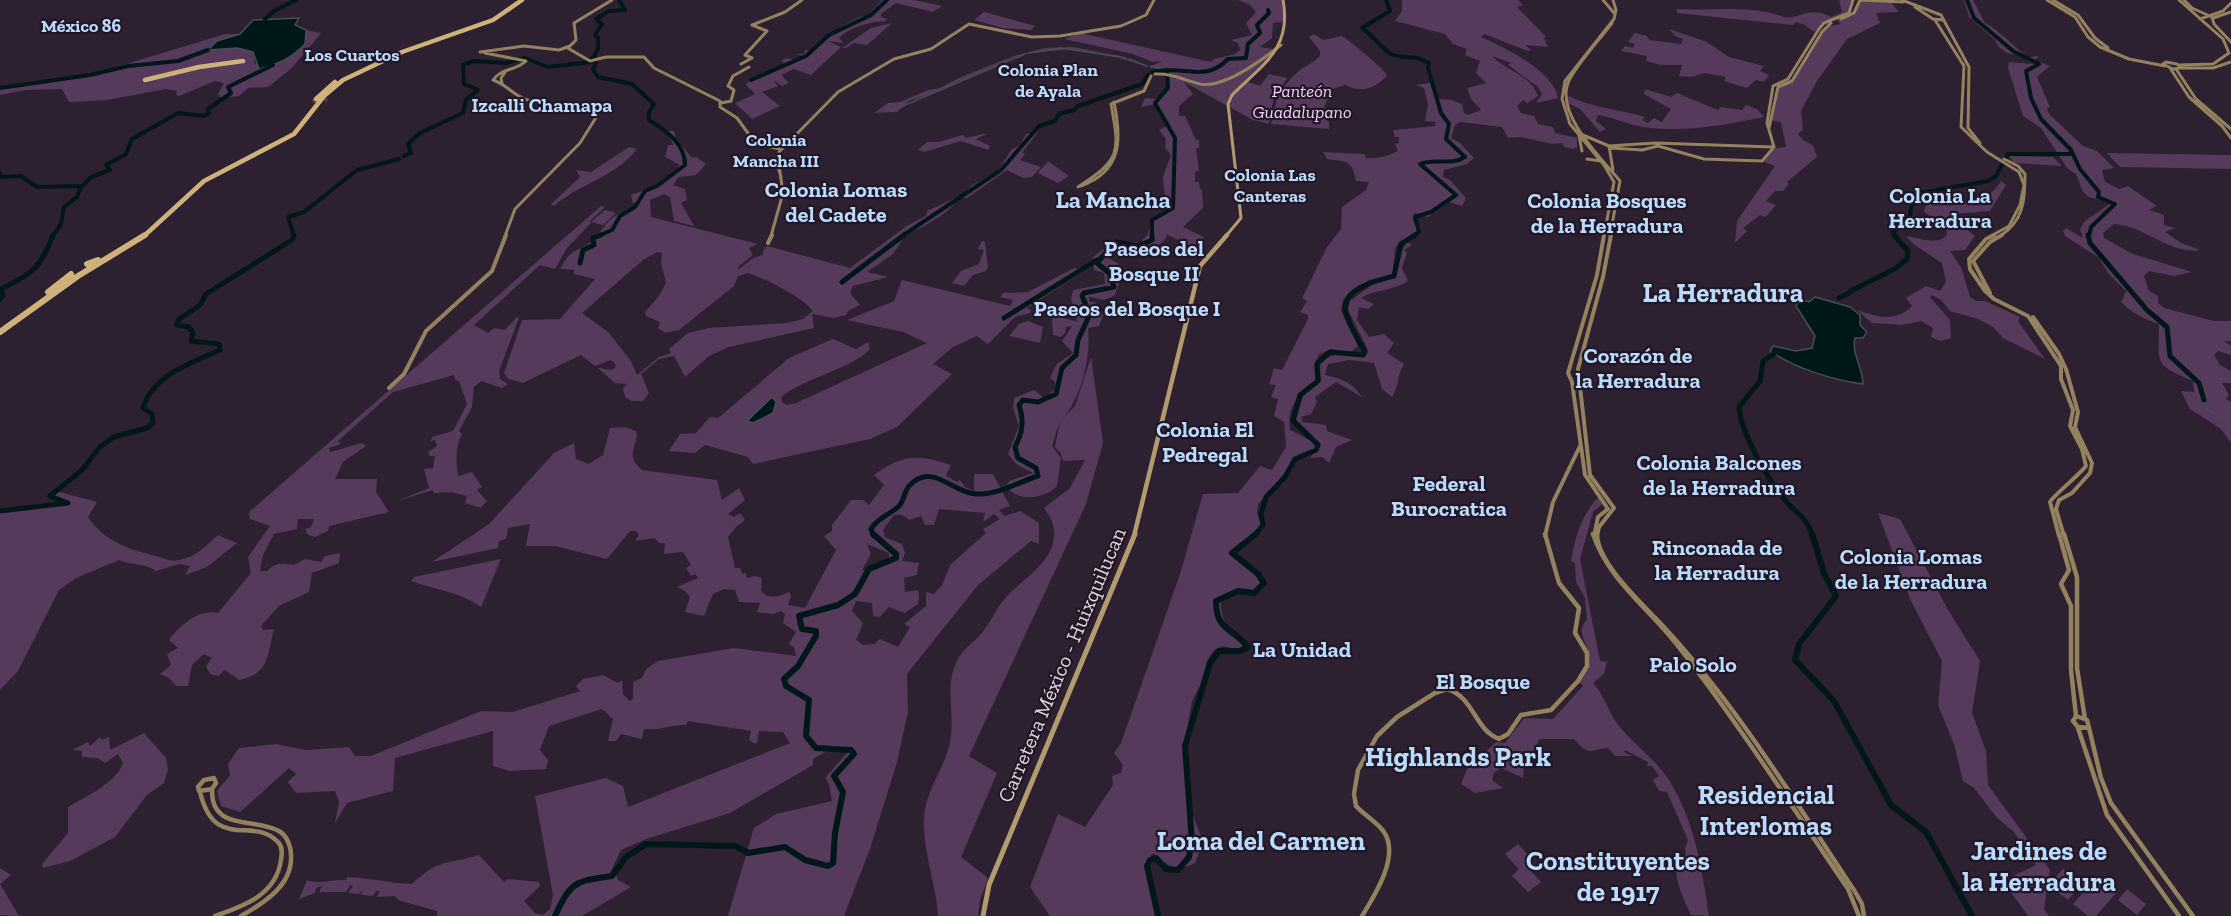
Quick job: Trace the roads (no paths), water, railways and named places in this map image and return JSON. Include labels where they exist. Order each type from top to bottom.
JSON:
[{"type":"highway","points":[[495,22],[520,0]]},
{"type":"highway","points":[[457,32],[490,19],[520,0]]},
{"type":"highway","points":[[0,330],[78,276],[137,242],[204,181],[286,139],[300,128],[315,101],[337,84],[430,41],[501,16]]},
{"type":"highway","points":[[345,80],[430,41]]},
{"type":"highway","points":[[145,80],[199,67],[243,61]]},
{"type":"highway","points":[[0,330],[43,298],[149,227],[202,180],[284,138],[302,121],[315,101],[327,89],[362,71]]},
{"type":"highway","points":[[327,98],[338,89]]},
{"type":"highway","points":[[87,264],[106,256]]},
{"type":"highway","points":[[43,298],[71,274]]},
{"type":"main road","points":[[389,388],[404,374],[426,331],[492,271],[515,209],[580,143],[597,116],[596,111],[591,107],[540,103],[512,92],[502,83],[494,82],[493,77],[524,64],[526,61],[480,52],[524,46],[555,50],[566,47],[576,40],[574,23],[612,0]]},
{"type":"main road","points":[[566,47],[590,61],[599,58],[644,57],[654,68],[721,103],[731,101],[734,90],[728,86],[733,76],[749,67],[741,64],[752,58],[745,55],[767,31],[752,25],[784,12],[802,0]]},
{"type":"main road","points":[[768,243],[779,223],[780,149],[850,84],[894,59],[929,49],[969,24],[1032,37],[1075,33],[1121,26],[1143,17],[1154,0]]},
{"type":"main road","points":[[1114,102],[1121,142],[1109,171],[1082,185],[1106,169],[1118,142],[1111,105],[1114,102],[1145,92],[1153,75],[1167,72],[1201,84],[1222,83],[1255,65],[1281,45],[1286,17],[1283,0]]},
{"type":"main road","points":[[1603,0],[1616,14]]},
{"type":"main road","points":[[1613,0],[1616,14],[1613,21],[1567,86],[1565,100],[1581,135],[1620,181],[1586,317],[1568,373],[1585,475],[1608,505],[1607,511],[1598,517],[1593,533],[1601,557],[1626,589],[1676,643],[1725,708],[1848,889],[1859,916]]},
{"type":"main road","points":[[1774,147],[1769,128],[1773,86],[1788,79],[1819,28],[1824,23],[1849,13],[1853,0],[1897,1],[1941,15],[1969,67],[1967,126]]},
{"type":"main road","points":[[1902,0],[1919,8],[1924,15],[1935,20],[1943,20]]},
{"type":"main road","points":[[2047,0],[2084,21],[2095,38],[2108,48],[2136,59],[2164,65],[2170,69],[2189,97],[2222,126],[2231,138]]},
{"type":"main road","points":[[2054,0],[2077,18],[2088,37],[2105,50],[2136,62],[2164,65],[2168,62],[2179,67],[2213,68],[2231,62]]},
{"type":"main road","points":[[2170,69],[2215,64],[2222,61],[2229,53],[2226,42],[2179,0]]},
{"type":"main road","points":[[2184,0],[2192,8],[2213,18],[2231,12]]},
{"type":"main road","points":[[1771,108],[1778,87],[1792,81],[1826,27],[1852,15],[1859,1]]},
{"type":"main road","points":[[2200,19],[2223,11],[2231,3]]},
{"type":"main road","points":[[1924,15],[1933,11]]},
{"type":"main road","points":[[2213,18],[2214,24],[2231,42]]},
{"type":"main road","points":[[1935,20],[1964,66],[1961,127],[1974,141],[2025,174],[2025,204],[2010,230],[1990,242],[1973,261],[1973,266],[1992,295],[2027,312],[2038,323],[2066,369],[2067,380],[2079,412],[2075,427],[2092,463],[2090,473],[2072,493],[2057,503],[2056,509],[2078,577],[2077,668],[2085,719],[2101,778],[2123,821],[2193,916]]},
{"type":"main road","points":[[1951,43],[1960,50]]},
{"type":"main road","name":"Carretera México - Huixquilucan","points":[[982,916],[989,885],[1002,852],[1134,538],[1200,266],[1241,218],[1228,103],[1273,57],[1281,45]]},
{"type":"main road","points":[[2179,67],[2196,99],[2231,129]]},
{"type":"main road","points":[[502,83],[501,77],[509,69]]},
{"type":"main road","points":[[721,103],[720,107],[737,118],[756,144],[780,149]]},
{"type":"main road","points":[[1961,123],[1967,126],[1978,141],[2000,158]]},
{"type":"main road","points":[[1581,135],[1610,147],[1644,150],[1650,147],[1661,147],[1704,159],[1762,160],[1774,147]]},
{"type":"main road","points":[[1581,135],[1582,151]]},
{"type":"main road","points":[[1625,147],[1647,143],[1774,147]]},
{"type":"main road","points":[[1647,143],[1650,147]]},
{"type":"main road","points":[[1610,147],[1613,170]]},
{"type":"main road","points":[[1597,153],[1614,183],[1612,212],[1605,264],[1578,369],[1581,442],[1590,475],[1614,508],[1603,519],[1597,534],[1603,552],[1629,588],[1680,643],[1735,715],[1854,890],[1862,904],[1864,916]]},
{"type":"main road","points":[[1587,159],[1601,161]]},
{"type":"main road","points":[[2012,165],[2023,179],[2020,205],[2007,229],[1986,239],[1971,256],[1969,264],[1990,297],[2025,314],[2033,321],[2061,366],[2061,379],[2073,410],[2070,426],[2082,449],[2086,466],[2072,484],[2052,496],[2050,502],[2067,560],[2068,574],[2061,584],[2069,600],[2076,716],[2073,720],[2078,727],[2105,810],[2154,877],[2179,916]]},
{"type":"main road","points":[[1599,262],[1605,264]]},
{"type":"main road","points":[[1586,317],[1591,319]]},
{"type":"main road","points":[[1362,916],[1383,880],[1388,842],[1384,832],[1356,806],[1354,788],[1365,752],[1384,729],[1395,718],[1432,694],[1447,689],[1463,696],[1485,732],[1499,739],[1508,734],[1521,716],[1547,712],[1556,706],[1582,674],[1588,659],[1575,633],[1579,608],[1559,583],[1545,538],[1553,502],[1581,442]]},
{"type":"main road","points":[[2068,574],[2078,577]]},
{"type":"main road","points":[[2069,600],[2079,602]]},
{"type":"main road","points":[[2076,716],[2085,719]]},
{"type":"main road","points":[[2078,727],[2089,728]]},
{"type":"main road","points":[[215,916],[247,904],[269,890],[278,877],[283,852],[279,844],[270,837],[226,828],[214,822],[204,810],[198,787],[207,778],[215,780],[212,789],[213,804],[223,816],[279,832],[291,850],[291,867],[282,884],[264,903],[241,916]]},
{"type":"main road","points":[[200,792],[212,789]]},
{"type":"main road","points":[[2105,810],[2113,813],[2116,810]]},
{"type":"main road","points":[[2112,822],[2115,819],[2123,821]]},
{"type":"waterway","points":[[265,19],[274,11],[296,0]]},
{"type":"waterway","points":[[593,58],[598,49],[598,38],[595,35],[602,24],[596,19],[609,11],[625,10],[619,0]]},
{"type":"waterway","points":[[751,80],[806,56],[829,35],[871,15],[887,0]]},
{"type":"waterway","points":[[1386,0],[1390,11],[1362,28],[1391,54],[1429,63],[1428,68],[1441,113],[1449,124],[1446,139],[1465,157],[1454,161],[1420,164],[1456,195],[1431,212],[1415,217],[1419,232],[1413,236]]},
{"type":"waterway","points":[[1967,0],[1974,18],[2013,51],[2039,64],[2026,71],[2031,98],[2041,119],[2071,150],[2080,169],[2099,192],[2098,197],[2115,204],[2091,227],[2089,236]]},
{"type":"waterway","points":[[1167,70],[1207,71],[1228,59],[1246,58],[1248,44],[1260,33],[1257,25],[1269,13],[1268,10]]},
{"type":"waterway","points":[[1029,53],[1061,48],[1126,58]]},
{"type":"waterway","points":[[0,88],[90,75],[128,66],[178,61],[208,50]]},
{"type":"waterway","points":[[891,111],[1025,54]]},
{"type":"waterway","points":[[404,156],[411,153],[408,144],[420,133],[463,113],[466,100],[478,90],[464,84],[463,65],[474,61],[507,63],[525,58],[548,67],[591,62],[593,58]]},
{"type":"waterway","points":[[593,58],[597,60],[593,69],[598,77],[632,84],[654,104],[649,112],[649,120],[668,133],[678,144],[682,150],[685,165],[657,186],[645,191],[635,207],[620,216],[612,230],[598,236]]},
{"type":"waterway","points":[[1129,59],[1147,66]]},
{"type":"waterway","points":[[53,236],[61,224],[64,207],[77,197],[80,189],[91,177],[110,170],[106,165],[126,154],[132,139],[178,113],[205,116],[209,113],[208,109],[231,93],[228,87],[273,65]]},
{"type":"waterway","points":[[1151,66],[1170,70]]},
{"type":"waterway","points":[[873,534],[871,529],[874,525],[899,506],[907,488],[917,479],[934,477],[967,492],[984,494],[1038,476],[1036,468],[1018,458],[1015,447],[1022,426],[1019,405],[1023,400],[1038,402],[1056,394],[1062,368],[1076,355],[1078,340],[1090,314],[1082,296],[1084,293],[1114,287],[1109,273],[1097,263],[1115,242],[1138,246],[1152,240],[1152,220],[1173,208],[1175,138],[1155,103],[1168,88],[1167,70]]},
{"type":"waterway","points":[[1152,72],[1167,70]]},
{"type":"waterway","points":[[902,236],[1001,170],[1039,126],[1055,121],[1059,114],[1074,110],[1078,106],[1142,84],[1148,75]]},
{"type":"waterway","points":[[1893,232],[1910,218],[1911,207],[1920,193],[1988,181],[1996,176],[2008,154],[2071,154]]},
{"type":"waterway","points":[[294,235],[288,217],[304,212],[357,170],[399,159]]},
{"type":"waterway","points":[[0,173],[2,177],[21,176],[37,187],[81,186]]},
{"type":"waterway","points":[[1893,233],[1896,236]]},
{"type":"waterway","points":[[0,299],[3,295],[1,289],[21,279],[39,263],[53,235]]},
{"type":"waterway","points":[[0,511],[68,503],[50,496],[82,470],[100,447],[114,437],[147,428],[153,423],[152,414],[143,408],[155,387],[186,365],[220,350],[219,344],[191,341],[193,333],[189,327],[177,325],[178,320],[200,305],[206,294],[292,240],[294,235]]},
{"type":"waterway","points":[[580,263],[583,250],[594,245],[593,238],[601,235]]},
{"type":"waterway","points":[[842,282],[904,235]]},
{"type":"waterway","points":[[1255,535],[1263,525],[1261,514],[1266,497],[1285,477],[1295,459],[1316,450],[1318,445],[1293,421],[1300,395],[1318,381],[1317,364],[1330,352],[1363,355],[1365,352],[1347,318],[1345,305],[1348,298],[1361,287],[1394,276],[1401,244],[1415,235]]},
{"type":"waterway","points":[[1851,291],[1896,268],[1907,259],[1908,251],[1894,235]]},
{"type":"waterway","points":[[2088,235],[2090,243],[2147,310],[2167,327],[2170,356],[2199,383],[2204,400]]},
{"type":"waterway","points":[[1004,318],[1097,260]]},
{"type":"waterway","points":[[1839,298],[1849,293]]},
{"type":"waterway","points":[[1774,354],[1763,361],[1760,381],[1739,407],[1741,418],[1763,468],[1784,499],[1803,518],[1812,534]]},
{"type":"waterway","points":[[2204,400],[2205,407],[2231,426]]},
{"type":"waterway","points":[[555,916],[570,889],[582,882],[612,876],[626,857],[646,844],[735,846],[748,853],[785,847],[805,860],[828,866],[833,863],[835,833],[843,792],[834,776],[854,754],[851,750],[816,748],[806,736],[809,700],[786,686],[784,679],[798,666],[816,636],[816,631],[802,629],[799,616],[838,605],[855,594],[869,569],[896,558],[896,554],[873,534]]},
{"type":"waterway","points":[[1812,534],[1824,573],[1836,596],[1799,644],[1795,660],[1834,701],[1891,805],[1926,832],[1972,916]]},
{"type":"waterway","points":[[1158,916],[1147,866],[1150,860],[1156,858],[1166,869],[1178,870],[1189,857],[1192,842],[1185,746],[1210,663],[1219,651],[1240,651],[1248,647],[1222,623],[1216,601],[1238,591],[1254,593],[1264,583],[1258,574],[1232,553],[1255,535]]},
{"type":"tunnel","points":[[316,99],[314,101],[324,101],[327,98]]},
{"type":"district","name":"México 86","points":[[81,26]]},
{"type":"district","name":"Los Cuartos","points":[[352,55]]},
{"type":"district","name":"Colonia Plan de Ayala","points":[[1048,80]]},
{"type":"district","name":"Izcalli Chamapa","points":[[542,105]]},
{"type":"district","name":"Colonia Mancha III","points":[[776,150]]},
{"type":"district","name":"Colonia Las Canteras","points":[[1270,186]]},
{"type":"district","name":"La Mancha","points":[[1113,200]]},
{"type":"district","name":"Colonia Lomas del Cadete","points":[[836,202]]},
{"type":"district","name":"Colonia La Herradura","points":[[1940,208]]},
{"type":"district","name":"Colonia Bosques de la Herradura","points":[[1607,212]]},
{"type":"district","name":"Paseos del Bosque II","points":[[1154,260]]},
{"type":"district","name":"La Herradura","points":[[1723,293]]},
{"type":"district","name":"Paseos del Bosque I","points":[[1127,308]]},
{"type":"district","name":"Corazón de la Herradura","points":[[1638,368]]},
{"type":"district","name":"Colonia El Pedregal","points":[[1205,442]]},
{"type":"district","name":"Colonia Balcones de la Herradura","points":[[1719,474]]},
{"type":"district","name":"Federal Burocratica","points":[[1449,496]]},
{"type":"district","name":"Rinconada de la Herradura","points":[[1717,560]]},
{"type":"district","name":"Colonia Lomas de la Herradura","points":[[1911,568]]},
{"type":"district","name":"La Unidad","points":[[1302,649]]},
{"type":"district","name":"Palo Solo","points":[[1693,664]]},
{"type":"district","name":"El Bosque","points":[[1483,681]]},
{"type":"district","name":"Highlands Park","points":[[1458,757]]},
{"type":"district","name":"Residencial Interlomas","points":[[1766,810]]},
{"type":"district","name":"Loma del Carmen","points":[[1261,841]]},
{"type":"district","name":"Jardines de la Herradura","points":[[2039,866]]},
{"type":"district","name":"Constituyentes de 1917","points":[[1618,876]]},
{"type":"park label","name":"Panteón Guadalupano","points":[[1302,101]]}]
